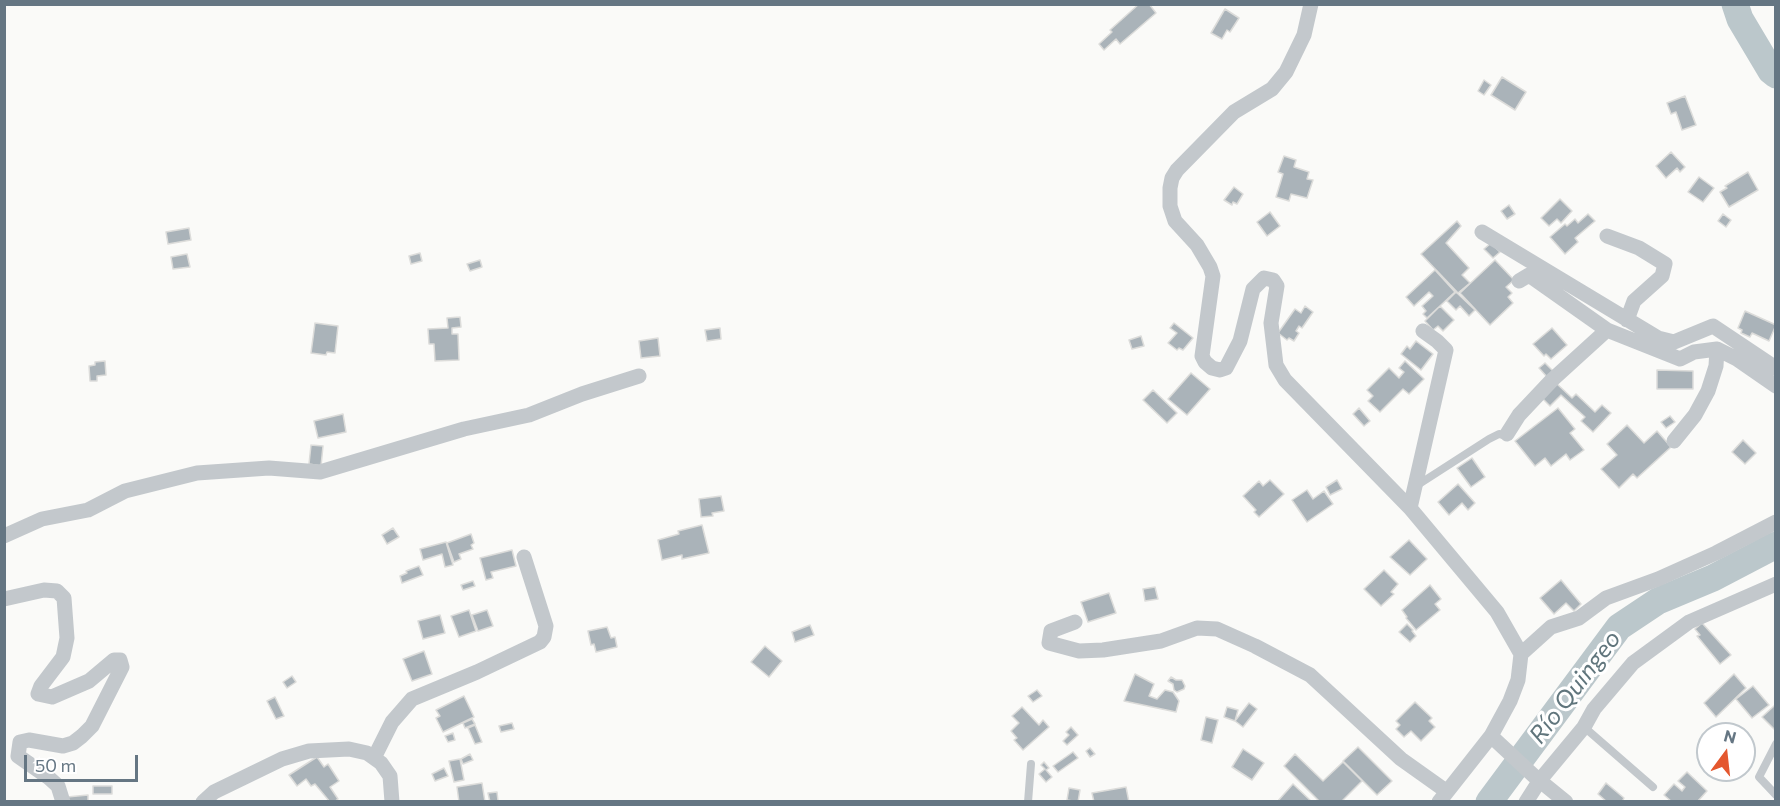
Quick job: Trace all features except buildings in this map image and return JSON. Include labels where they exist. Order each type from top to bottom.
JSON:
[{"type":"street","points":[[1074,621],[1051,632],[1049,644],[1079,651],[1103,650],[1161,640],[1197,628],[1217,629],[1236,638],[1310,675],[1443,796],[1497,741],[1518,680],[1521,654],[1497,612],[1410,508],[1280,373],[1276,365],[1271,323],[1277,286],[1273,280],[1264,278],[1253,289],[1240,341],[1227,368],[1220,370],[1212,368],[1202,356],[1213,276],[1197,245],[1175,221],[1170,206],[1172,178],[1233,112],[1272,89],[1286,72],[1304,35],[1311,4]]},
{"type":"street","points":[[1482,232],[1658,338],[1674,342],[1713,326],[1776,368]]},
{"type":"street","points":[[1607,237],[1639,248],[1665,264],[1662,276],[1634,301],[1627,320]]},
{"type":"street","points":[[1519,280],[1529,275],[1607,330],[1680,358],[1694,352],[1717,349],[1737,359],[1776,386]]},
{"type":"street","points":[[1509,436],[1519,415],[1552,380],[1607,330]]},
{"type":"street","points":[[1410,508],[1446,350],[1437,340],[1423,331]]},
{"type":"street","points":[[1674,441],[1695,415],[1708,391],[1716,366],[1717,349]]},
{"type":"street","points":[[4,536],[42,519],[88,510],[125,491],[198,473],[269,468],[320,472],[464,429],[529,415],[582,394],[639,376]]},
{"type":"street","points":[[1521,654],[1551,627],[1579,618],[1606,598],[1716,554],[1776,522]]},
{"type":"street","points":[[374,758],[392,722],[412,699],[477,672],[540,642],[544,637],[546,626],[524,557]]},
{"type":"street","points":[[1526,801],[1537,778],[1584,728],[1594,709],[1633,663],[1689,622],[1776,584]]},
{"type":"street","points":[[4,599],[44,590],[57,591],[64,598],[67,638],[63,657],[41,686],[38,694],[52,698],[89,681],[114,660],[120,660],[122,667],[92,726],[82,736],[73,743],[63,746],[29,740],[20,742],[18,756],[58,786],[63,801]]},
{"type":"street","points":[[1497,741],[1566,801]]},
{"type":"street","points":[[202,801],[214,792],[282,759],[309,751],[349,749],[366,753],[381,763],[390,776],[392,801]]},
{"type":"lane","points":[[1415,487],[1489,439],[1499,434],[1509,436]]},
{"type":"lane","points":[[1584,728],[1653,787]]},
{"type":"lane","points":[[1776,744],[1759,777],[1776,795]]},
{"type":"lane","points":[[1028,801],[1031,764]]},
{"type":"waterway","name":"Río Quingeo","points":[[1735,4],[1740,19],[1771,71],[1776,75]]},
{"type":"waterway","name":"Río Quingeo","points":[[1489,802],[1619,627],[1658,601],[1713,578],[1776,545]]}]
